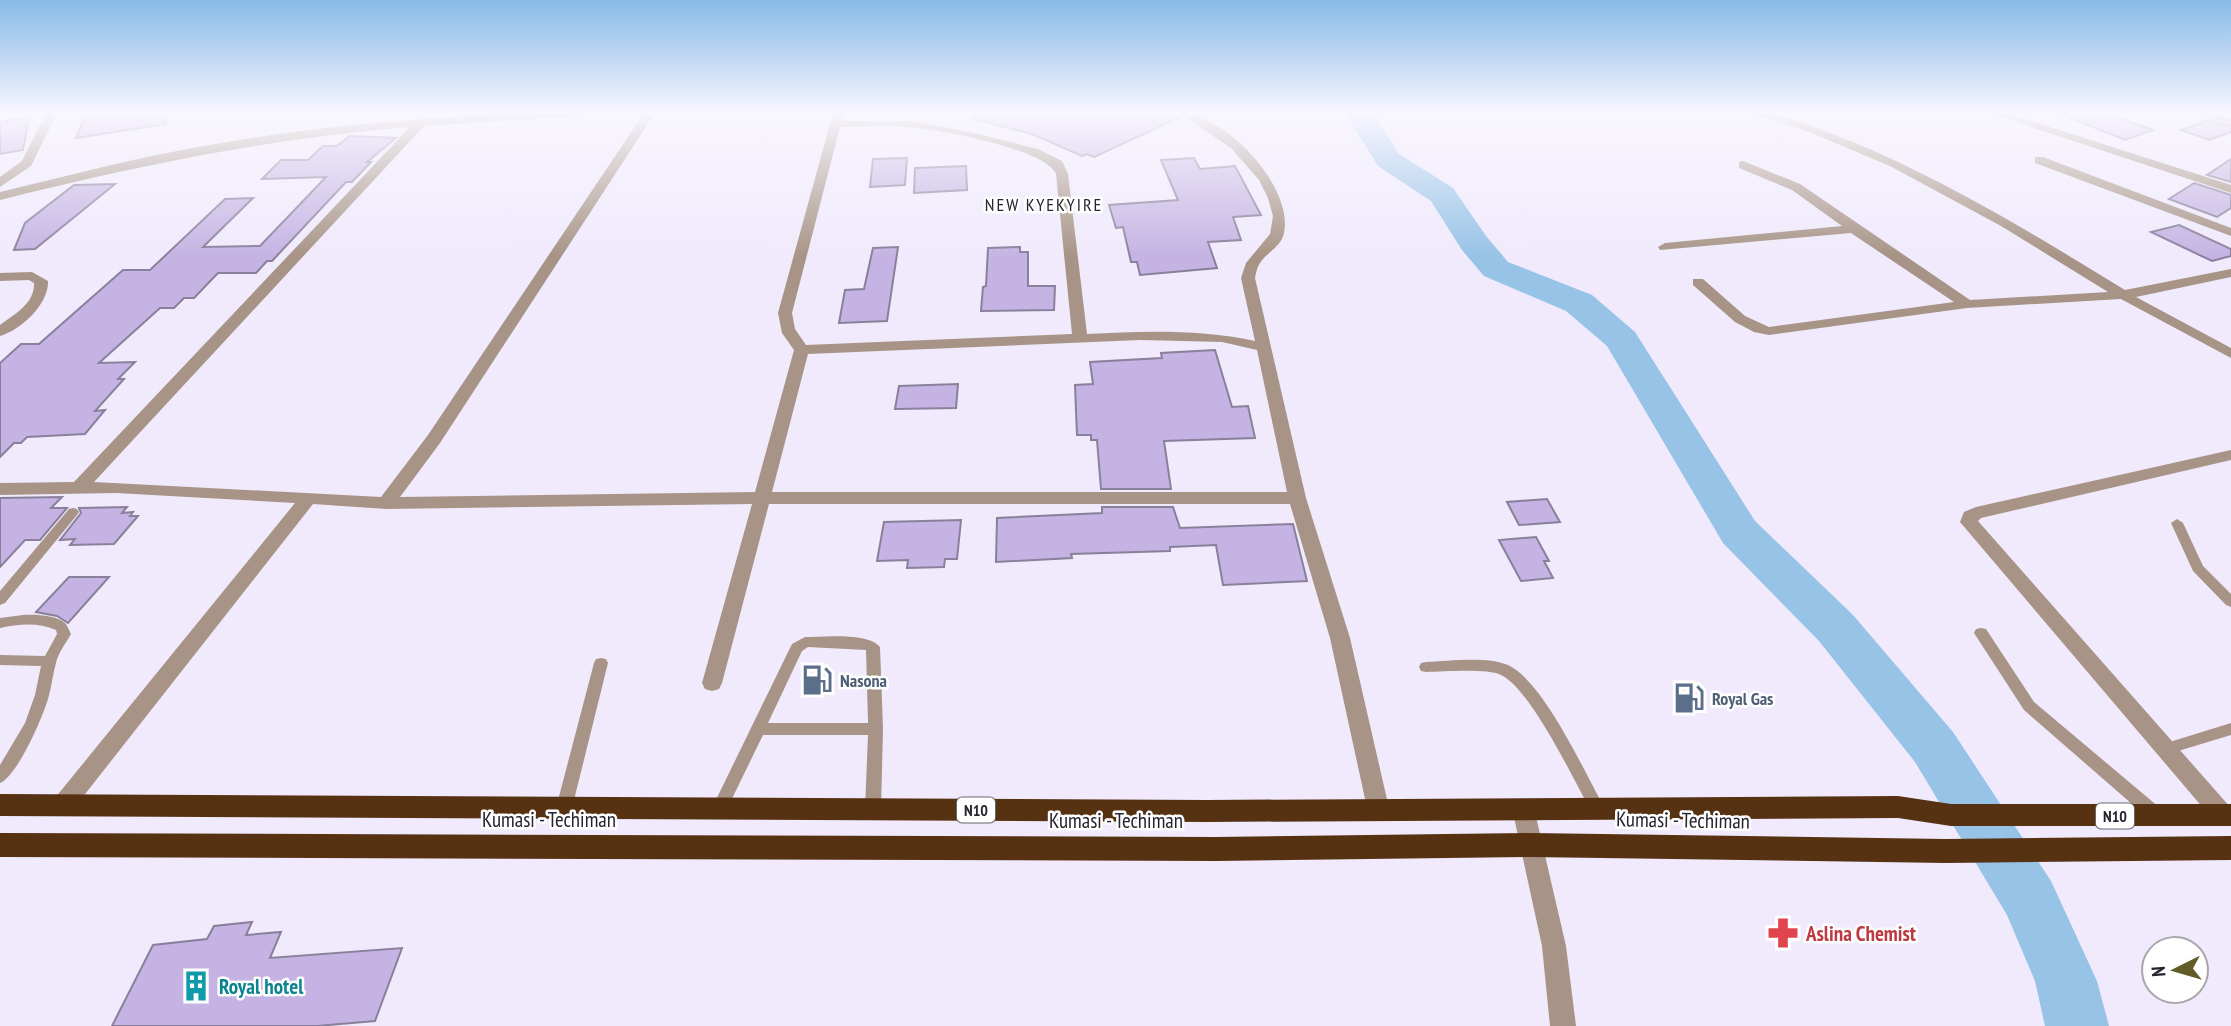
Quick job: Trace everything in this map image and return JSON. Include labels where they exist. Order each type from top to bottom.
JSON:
[{"type":"highway","name":"N10","points":[[0,804],[1207,811],[1898,807],[1951,814],[1999,816],[2227,815]]},
{"type":"highway","name":"Kumasi - Techiman","points":[[0,845],[1203,849],[1530,845],[1946,851],[2231,848]]},
{"type":"street","points":[[0,183],[28,161]]},
{"type":"street","points":[[0,196],[156,161]]},
{"type":"street","points":[[79,487],[385,161]]},
{"type":"street","points":[[386,503],[471,385],[618,161]]},
{"type":"street","points":[[802,350],[789,335],[785,325],[785,313],[825,161]]},
{"type":"street","points":[[1052,161],[1058,164],[1062,174],[1080,338]]},
{"type":"street","points":[[1250,161],[1269,187],[1279,219],[1277,236],[1253,262],[1248,278],[1297,498],[1340,638],[1377,808]]},
{"type":"street","points":[[1889,161],[2006,223],[2123,295],[2231,354]]},
{"type":"street","points":[[2041,161],[2231,232]]},
{"type":"street","points":[[2142,161],[2231,190]]},
{"type":"street","points":[[1743,166],[1796,187],[1853,229],[1967,304]]},
{"type":"street","points":[[1665,247],[1853,229]]},
{"type":"street","points":[[1698,282],[1756,330],[1769,331],[1967,304],[2123,295],[2231,273]]},
{"type":"street","points":[[0,276],[32,276],[41,281],[44,291],[39,299],[0,332]]},
{"type":"street","points":[[802,350],[1080,338],[1222,338],[1263,347]]},
{"type":"street","points":[[712,683],[802,350]]},
{"type":"street","points":[[2227,815],[2165,749],[1969,522],[1970,516],[1976,513],[2126,477],[2231,456]]},
{"type":"street","points":[[0,489],[79,487],[180,490],[386,503],[761,498],[1297,498]]},
{"type":"street","points":[[63,805],[308,499]]},
{"type":"street","points":[[1523,808],[1554,946],[1563,1026]]},
{"type":"lane","points":[[0,600],[73,512]]},
{"type":"lane","points":[[2177,523],[2199,568],[2231,602]]},
{"type":"lane","points":[[0,623],[14,620],[50,621],[61,627],[64,634],[49,661],[46,683],[30,734],[0,777]]},
{"type":"lane","points":[[1981,633],[2029,706],[2157,816]]},
{"type":"lane","points":[[720,808],[797,648],[805,642],[865,643],[873,647],[876,729],[873,809]]},
{"type":"lane","points":[[0,660],[49,661]]},
{"type":"lane","points":[[564,808],[601,663]]},
{"type":"lane","points":[[1426,667],[1503,669],[1521,683],[1544,715],[1597,807]]},
{"type":"lane","points":[[759,729],[876,729]]},
{"type":"lane","points":[[2165,749],[2231,729]]},
{"type":"building","points":[[280,161],[371,162],[352,182],[346,182],[272,261],[267,261],[256,273],[218,273],[194,298],[184,298],[174,308],[160,308],[99,363],[135,362],[118,379],[124,379],[95,411],[105,410],[85,434],[27,437],[21,443],[14,443],[0,457],[0,363],[21,344],[39,344],[123,270],[150,270],[225,199],[253,198],[203,247],[260,246],[326,177],[262,179]]},
{"type":"building","points":[[873,161],[907,161],[905,185],[870,187]]},
{"type":"building","points":[[1161,161],[1196,161],[1200,169],[1235,166],[1261,215],[1233,217],[1241,240],[1208,242],[1217,268],[1140,275],[1137,262],[1131,262],[1123,227],[1116,228],[1109,205],[1178,200]]},
{"type":"building","points":[[2228,161],[2231,161],[2231,182],[2207,175]]},
{"type":"building","points":[[966,166],[967,190],[914,193],[915,168]]},
{"type":"building","points":[[2194,183],[2231,195],[2231,208],[2217,217],[2169,199]]},
{"type":"building","points":[[115,184],[35,249],[14,250],[25,223],[74,185]]},
{"type":"building","points":[[2179,225],[2231,249],[2231,256],[2212,261],[2151,232]]},
{"type":"building","points":[[898,247],[887,321],[839,323],[845,290],[864,289],[873,248]]},
{"type":"building","points":[[1020,247],[1020,252],[1028,252],[1028,286],[1055,286],[1054,310],[981,311],[983,287],[986,286],[988,248]]},
{"type":"building","points":[[1215,350],[1232,407],[1248,406],[1255,438],[1164,441],[1171,489],[1101,489],[1097,440],[1091,440],[1091,435],[1077,435],[1075,385],[1093,384],[1090,362],[1162,358],[1161,353]]},
{"type":"building","points":[[958,384],[956,408],[895,409],[899,386]]},
{"type":"building","points":[[62,497],[51,508],[67,508],[40,540],[25,540],[0,567],[0,498]]},
{"type":"building","points":[[1547,499],[1560,522],[1519,525],[1507,502]]},
{"type":"building","points":[[127,507],[122,513],[133,512],[130,516],[138,516],[114,544],[70,545],[75,539],[60,540],[81,513],[79,508]]},
{"type":"building","points":[[1102,507],[1173,507],[1180,528],[1293,524],[1307,581],[1223,585],[1216,545],[1170,547],[1170,551],[1071,554],[1072,558],[996,562],[997,518],[1102,513]]},
{"type":"building","points":[[961,520],[957,559],[945,559],[944,567],[907,568],[908,560],[877,561],[884,522]]},
{"type":"building","points":[[1536,537],[1549,561],[1544,561],[1553,578],[1521,581],[1499,540]]},
{"type":"building","points":[[69,577],[109,577],[68,623],[57,616],[36,612]]},
{"type":"building","points":[[252,922],[246,935],[281,932],[270,958],[402,948],[375,1021],[317,1026],[112,1026],[153,945],[207,939],[214,926]]},
{"type":"waterway","points":[[1389,161],[1442,195],[1474,243],[1496,269],[1579,303],[1622,340],[1739,532],[1836,628],[1934,747],[2030,900],[2066,981],[2077,1026]]},
{"type":"place","name":"Nasona","points":[[817,680]]},
{"type":"place","name":"Royal Gas","points":[[1689,698]]},
{"type":"place","name":"Aslina Chemist","points":[[1783,933]]},
{"type":"place","name":"Royal hotel","points":[[196,986]]},
{"type":"district","name":"NEW KYEKYIRE","points":[[1044,204]]}]
